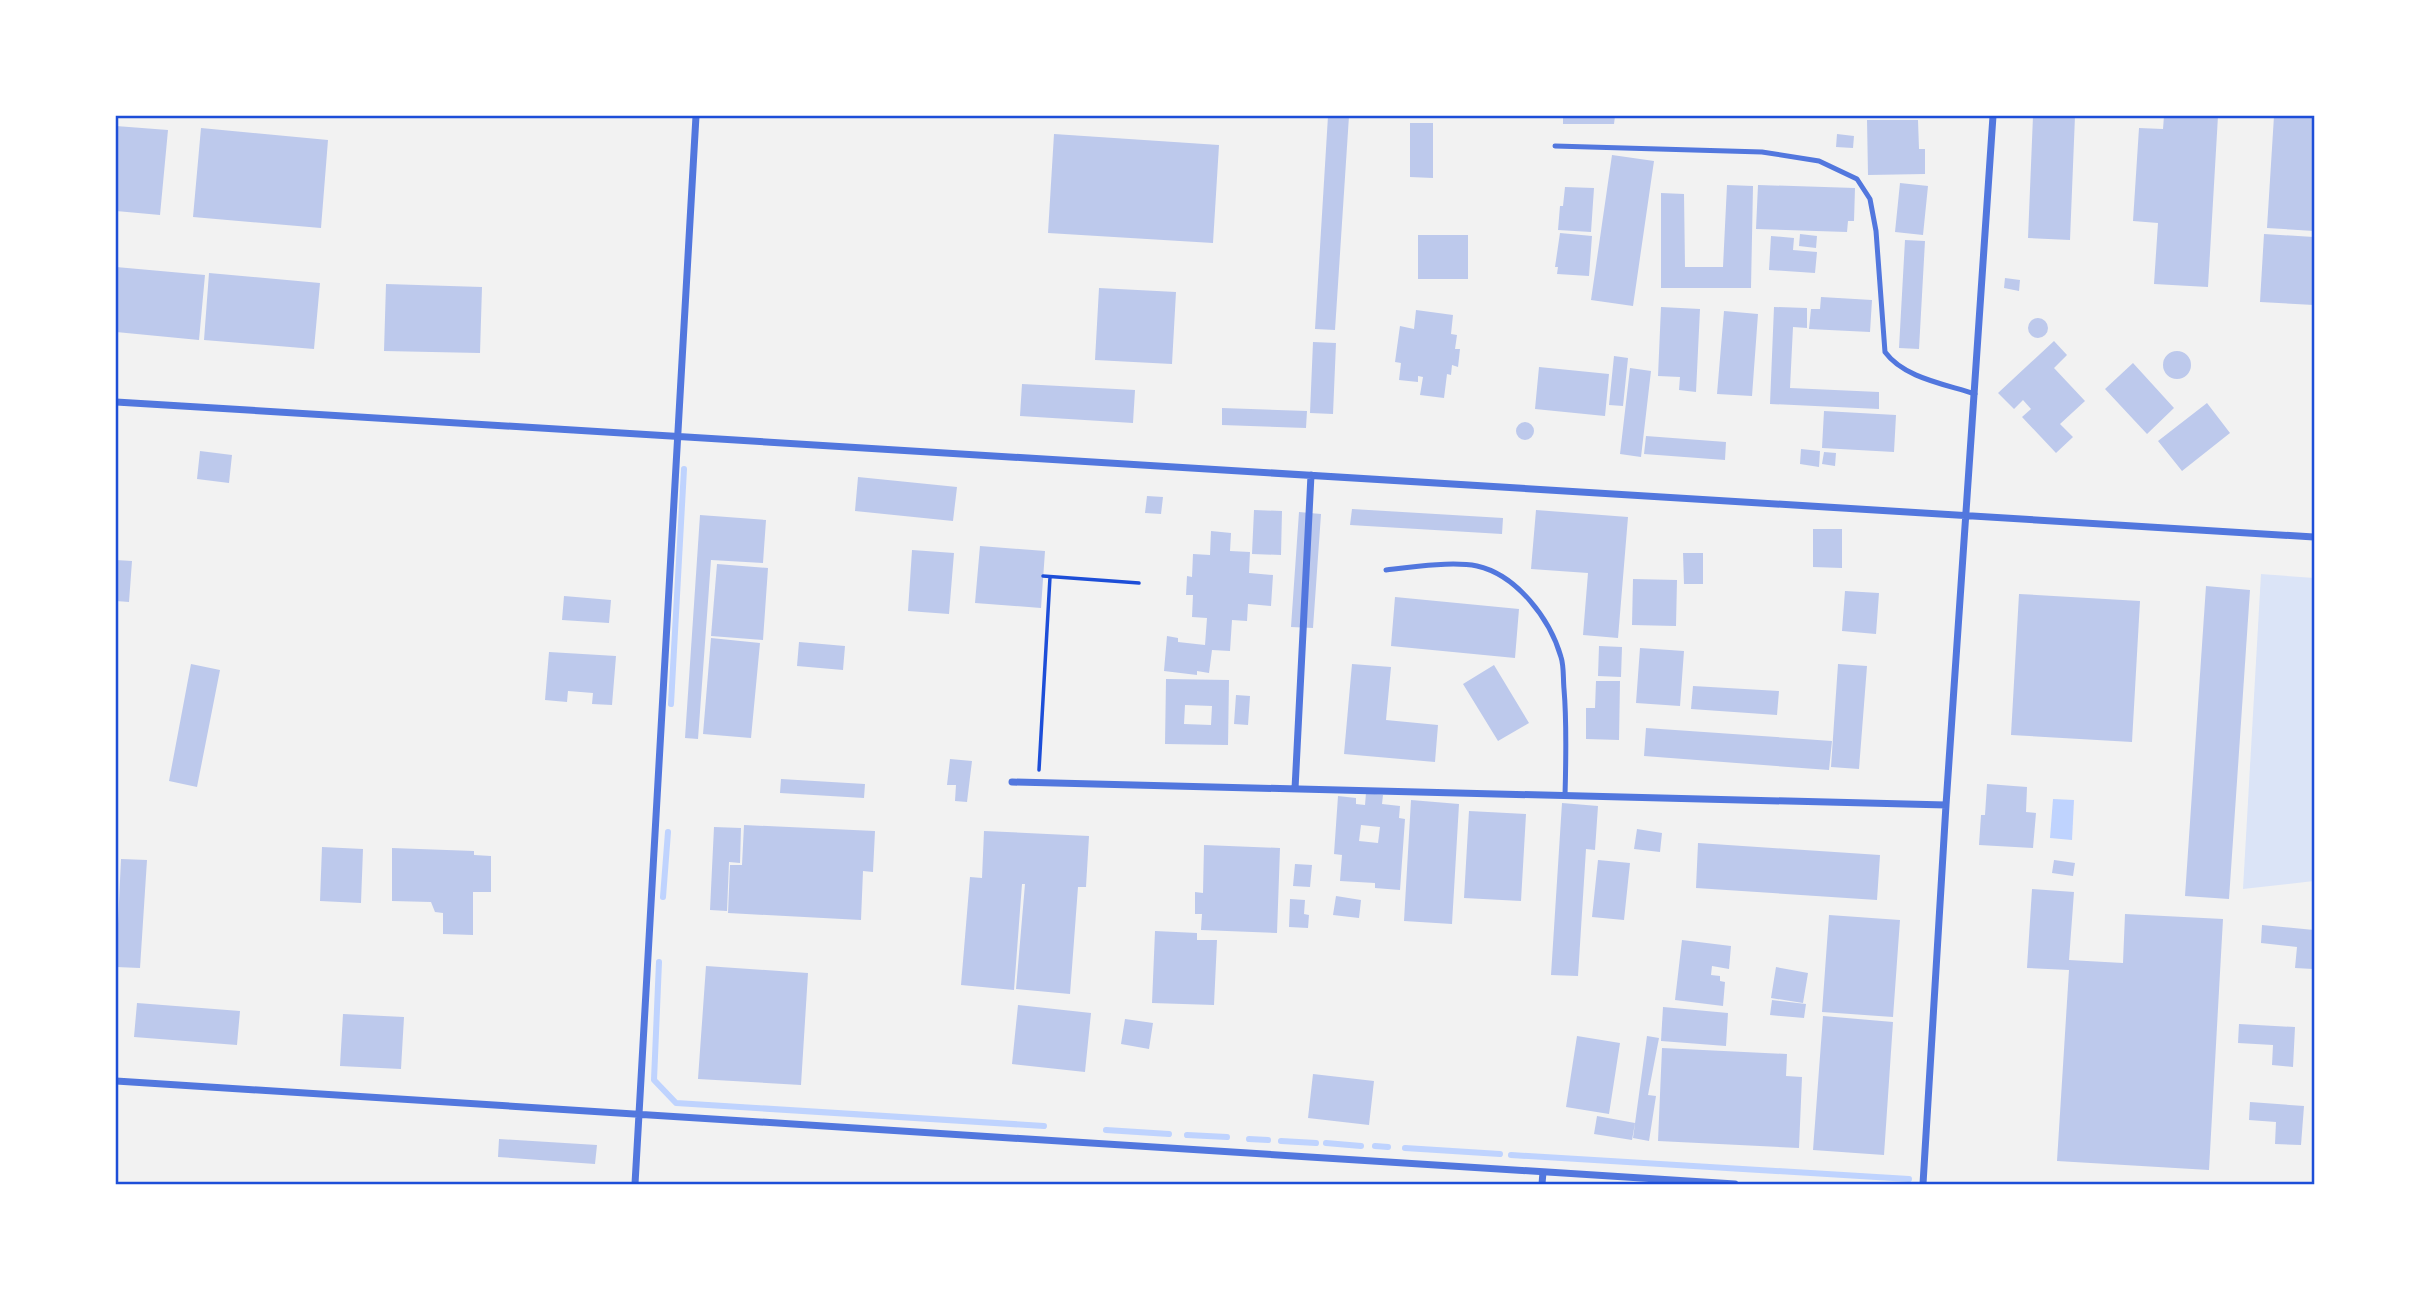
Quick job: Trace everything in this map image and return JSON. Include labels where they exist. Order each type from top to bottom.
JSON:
[{"type":"street","points":[[635,1185],[696,116]]},
{"type":"street","points":[[1923,1185],[1993,116]]},
{"type":"street","points":[[116,402],[2315,537]]},
{"type":"street","points":[[1295,789],[1311,475]]},
{"type":"street","points":[[1012,782],[1946,805]]},
{"type":"street","points":[[116,1081],[1735,1185]]},
{"type":"street","points":[[1542,1185],[1543,1172]]},
{"type":"lane","points":[[1555,146],[1762,152],[1819,161],[1857,179],[1870,199],[1876,231],[1885,352],[1893,362],[1917,375],[1975,394]]},
{"type":"lane","points":[[1386,570],[1475,565],[1510,581],[1527,597],[1554,639],[1562,658],[1567,754],[1565,796]]},
{"type":"path","points":[[1043,576],[1139,583]]},
{"type":"path","points":[[1039,782],[1050,577]]},
{"type":"shaded area","points":[[2261,574],[2314,578],[2314,881],[2243,889]]},
{"type":"water","points":[[2053,799],[2074,800],[2072,840],[2050,838]]},
{"type":"building","points":[[1328,116],[1349,116],[1335,330],[1315,329]]},
{"type":"building","points":[[1563,116],[1615,116],[1614,124],[1563,124]]},
{"type":"building","points":[[2033,116],[2075,116],[2070,240],[2028,238]]},
{"type":"building","points":[[2164,116],[2218,116],[2208,287],[2154,284],[2158,223],[2133,221],[2139,128],[2163,129]]},
{"type":"building","points":[[2274,116],[2314,116],[2314,231],[2267,228]]},
{"type":"building","points":[[1867,120],[1918,120],[1919,149],[1925,149],[1925,174],[1868,175]]},
{"type":"building","points":[[1410,123],[1433,123],[1433,178],[1410,177]]},
{"type":"building","points":[[116,126],[168,130],[160,215],[116,211]]},
{"type":"building","points":[[201,128],[328,140],[321,228],[193,217]]},
{"type":"building","points":[[1054,134],[1219,145],[1213,243],[1048,233]]},
{"type":"building","points":[[1837,134],[1854,136],[1853,148],[1836,147]]},
{"type":"building","points":[[1612,155],[1654,161],[1633,306],[1591,300]]},
{"type":"building","points":[[1900,183],[1928,186],[1923,235],[1895,232]]},
{"type":"building","points":[[1727,185],[1753,186],[1751,288],[1661,288],[1661,193],[1684,194],[1685,267],[1723,267]]},
{"type":"building","points":[[1758,185],[1855,188],[1854,221],[1848,221],[1847,232],[1756,229]]},
{"type":"building","points":[[1565,187],[1594,188],[1591,232],[1558,230]]},
{"type":"building","points":[[1560,233],[1592,236],[1589,276],[1557,274],[1558,267],[1555,267]]},
{"type":"building","points":[[1800,234],[1817,236],[1816,248],[1799,246]]},
{"type":"building","points":[[2264,234],[2314,237],[2314,305],[2260,302]]},
{"type":"building","points":[[1418,235],[1468,235],[1468,279],[1418,279]]},
{"type":"building","points":[[1771,236],[1794,238],[1793,250],[1817,252],[1815,273],[1769,270]]},
{"type":"building","points":[[1905,240],[1925,241],[1919,349],[1899,348]]},
{"type":"building","points":[[116,267],[205,275],[199,340],[116,332]]},
{"type":"building","points":[[209,273],[320,283],[314,349],[204,340]]},
{"type":"building","points":[[2005,278],[2020,280],[2019,291],[2004,288]]},
{"type":"building","points":[[386,284],[482,287],[480,353],[384,351]]},
{"type":"building","points":[[1099,288],[1176,292],[1172,364],[1095,360]]},
{"type":"building","points":[[1821,297],[1872,300],[1870,332],[1809,329],[1811,309],[1820,309]]},
{"type":"building","points":[[1661,307],[1700,309],[1696,392],[1679,390],[1680,377],[1658,376]]},
{"type":"building","points":[[1774,307],[1807,308],[1807,328],[1793,327],[1790,388],[1879,392],[1879,409],[1770,404]]},
{"type":"building","points":[[1416,310],[1453,315],[1451,334],[1457,335],[1455,349],[1460,349],[1458,367],[1452,365],[1451,375],[1447,374],[1444,398],[1420,395],[1423,377],[1418,376],[1418,382],[1399,380],[1401,363],[1395,362],[1400,326],[1414,329]]},
{"type":"building","points":[[1724,311],[1758,314],[1752,396],[1717,394]]},
{"type":"building","points":[[2038,318],[2045,321],[2048,328],[2045,335],[2038,338],[2031,335],[2028,328],[2031,321]]},
{"type":"building","points":[[2054,341],[2067,355],[2054,368],[2085,401],[2060,424],[2073,437],[2056,453],[2022,417],[2031,409],[2023,400],[2014,409],[1998,393]]},
{"type":"building","points":[[1313,342],[1336,343],[1333,414],[1310,413]]},
{"type":"building","points":[[2177,351],[2187,355],[2191,365],[2187,375],[2177,379],[2167,375],[2163,365],[2167,355]]},
{"type":"building","points":[[1614,356],[1628,358],[1623,406],[1609,405]]},
{"type":"building","points":[[2133,363],[2174,408],[2147,434],[2105,389]]},
{"type":"building","points":[[1539,367],[1609,374],[1605,416],[1535,409]]},
{"type":"building","points":[[1630,368],[1651,371],[1641,457],[1620,454]]},
{"type":"building","points":[[1022,384],[1135,390],[1133,423],[1020,416]]},
{"type":"building","points":[[2207,403],[2230,433],[2182,471],[2158,441]]},
{"type":"building","points":[[1222,408],[1307,411],[1306,428],[1222,425]]},
{"type":"building","points":[[1824,411],[1896,415],[1894,452],[1822,448]]},
{"type":"building","points":[[1521,422],[1529,422],[1534,431],[1532,438],[1521,440],[1516,435],[1516,427]]},
{"type":"building","points":[[1646,436],[1726,442],[1725,460],[1644,454]]},
{"type":"building","points":[[1801,449],[1820,451],[1819,467],[1800,464]]},
{"type":"building","points":[[200,451],[232,455],[229,483],[197,479]]},
{"type":"building","points":[[1824,452],[1836,453],[1835,466],[1822,464]]},
{"type":"building","points":[[858,477],[957,487],[953,521],[855,511]]},
{"type":"building","points":[[1147,496],[1163,497],[1161,514],[1145,513]]},
{"type":"building","points":[[1352,509],[1503,518],[1502,534],[1350,525]]},
{"type":"building","points":[[1254,510],[1282,511],[1281,555],[1252,554]]},
{"type":"building","points":[[1536,510],[1628,517],[1618,638],[1583,635],[1588,573],[1531,569]]},
{"type":"building","points":[[1299,512],[1321,514],[1313,628],[1291,627]]},
{"type":"building","points":[[700,515],[766,520],[763,563],[711,560],[698,739],[685,738]]},
{"type":"building","points":[[1813,529],[1842,529],[1842,568],[1813,567]]},
{"type":"building","points":[[1211,531],[1231,533],[1230,551],[1250,552],[1249,573],[1273,575],[1271,606],[1248,604],[1247,621],[1232,620],[1230,651],[1212,650],[1209,673],[1197,671],[1197,675],[1164,671],[1167,636],[1178,638],[1178,642],[1205,645],[1207,618],[1192,617],[1193,595],[1186,595],[1187,576],[1192,577],[1193,554],[1210,555]]},
{"type":"building","points":[[980,546],[1045,551],[1041,608],[975,603]]},
{"type":"building","points":[[912,550],[954,553],[949,614],[908,611]]},
{"type":"building","points":[[1683,553],[1703,553],[1703,584],[1684,584]]},
{"type":"building","points":[[116,560],[132,561],[129,602],[116,601]]},
{"type":"building","points":[[717,564],[768,568],[763,640],[711,636]]},
{"type":"building","points":[[1633,579],[1677,580],[1676,626],[1632,625]]},
{"type":"building","points":[[2206,586],[2250,590],[2229,899],[2185,896]]},
{"type":"building","points":[[1845,591],[1879,593],[1876,634],[1842,631]]},
{"type":"building","points":[[2019,594],[2140,601],[2132,742],[2011,735]]},
{"type":"building","points":[[564,596],[611,600],[609,623],[562,620]]},
{"type":"building","points":[[1395,597],[1519,609],[1515,658],[1391,646]]},
{"type":"building","points":[[711,638],[760,643],[751,738],[703,734]]},
{"type":"building","points":[[799,642],[845,646],[843,670],[797,666]]},
{"type":"building","points":[[1599,646],[1622,647],[1621,677],[1598,676]]},
{"type":"building","points":[[1640,648],[1684,651],[1680,706],[1636,703]]},
{"type":"building","points":[[549,652],[616,656],[612,705],[592,704],[593,693],[568,691],[567,702],[545,700]]},
{"type":"building","points":[[191,664],[220,670],[197,787],[169,781]]},
{"type":"building","points":[[1352,664],[1391,667],[1386,720],[1438,725],[1435,762],[1344,754]]},
{"type":"building","points":[[1838,664],[1867,666],[1859,769],[1831,767]]},
{"type":"building","points":[[1494,665],[1529,723],[1498,741],[1463,684]]},
{"type":"building","points":[[1166,679],[1229,680],[1228,745],[1165,744]],"holes":[[[1185,705],[1212,706],[1211,725],[1184,724]]]},
{"type":"building","points":[[1596,681],[1620,681],[1619,740],[1586,739],[1586,708],[1595,708]]},
{"type":"building","points":[[1693,686],[1779,691],[1777,715],[1691,709]]},
{"type":"building","points":[[1236,695],[1250,696],[1248,725],[1234,724]]},
{"type":"building","points":[[1646,728],[1832,741],[1829,770],[1644,756]]},
{"type":"building","points":[[950,759],[972,761],[967,802],[955,801],[956,785],[947,785]]},
{"type":"building","points":[[781,779],[865,784],[864,798],[780,793]]},
{"type":"building","points":[[1987,784],[2027,787],[2026,812],[2036,813],[2033,848],[1979,845]]},
{"type":"building","points":[[1366,793],[1383,795],[1382,804],[1400,806],[1399,818],[1405,819],[1400,890],[1375,888],[1375,883],[1340,881],[1342,855],[1334,854],[1338,796],[1356,798],[1356,804],[1365,805]],"holes":[[[1361,825],[1380,827],[1378,843],[1359,841]]]},
{"type":"building","points":[[1411,800],[1459,804],[1452,924],[1404,921]]},
{"type":"building","points":[[1562,803],[1598,806],[1595,850],[1586,849],[1578,976],[1551,975]]},
{"type":"building","points":[[1469,811],[1526,814],[1521,901],[1464,898]]},
{"type":"building","points":[[744,825],[875,831],[873,872],[863,871],[861,920],[728,913],[730,865],[742,865]]},
{"type":"building","points":[[714,827],[741,828],[740,863],[729,862],[727,911],[710,910]]},
{"type":"building","points":[[1637,829],[1662,833],[1660,852],[1634,849]]},
{"type":"building","points":[[984,831],[1089,836],[1086,887],[1078,887],[1070,994],[1016,989],[1025,884],[1022,884],[1014,990],[961,985],[970,877],[982,878]]},
{"type":"building","points":[[1698,843],[1880,855],[1877,900],[1696,888]]},
{"type":"building","points":[[1204,845],[1280,848],[1277,933],[1201,930],[1202,914],[1195,914],[1195,892],[1203,893]]},
{"type":"building","points":[[322,847],[363,849],[361,903],[320,901]]},
{"type":"building","points":[[392,848],[474,851],[474,855],[491,856],[491,892],[473,892],[473,935],[443,934],[443,913],[435,912],[431,902],[392,901]]},
{"type":"building","points":[[121,859],[147,860],[140,968],[116,967]]},
{"type":"building","points":[[1598,860],[1630,863],[1624,920],[1592,917]]},
{"type":"building","points":[[2054,860],[2075,863],[2073,876],[2052,873]]},
{"type":"building","points":[[1295,864],[1312,865],[1310,887],[1293,886]]},
{"type":"building","points":[[2032,889],[2074,892],[2069,960],[2123,963],[2125,914],[2223,919],[2209,1170],[2057,1161],[2069,970],[2027,968]]},
{"type":"building","points":[[1336,896],[1361,900],[1359,918],[1333,915]]},
{"type":"building","points":[[1290,899],[1305,900],[1304,914],[1309,915],[1308,928],[1289,927]]},
{"type":"building","points":[[1829,915],[1900,920],[1893,1017],[1822,1012]]},
{"type":"building","points":[[2262,925],[2314,930],[2313,969],[2295,968],[2297,947],[2261,943]]},
{"type":"building","points":[[1155,931],[1197,933],[1197,940],[1217,940],[1214,1005],[1152,1003]]},
{"type":"building","points":[[1682,940],[1731,946],[1729,969],[1712,966],[1711,975],[1720,976],[1720,981],[1725,982],[1723,1006],[1675,1000]]},
{"type":"building","points":[[706,966],[808,973],[801,1085],[698,1079]]},
{"type":"building","points":[[1776,967],[1808,973],[1803,1003],[1771,998]]},
{"type":"building","points":[[1772,1000],[1806,1004],[1804,1018],[1770,1015]]},
{"type":"building","points":[[137,1003],[240,1011],[237,1045],[134,1037]]},
{"type":"building","points":[[1018,1005],[1091,1013],[1085,1072],[1012,1064]]},
{"type":"building","points":[[1663,1007],[1728,1013],[1726,1046],[1661,1041]]},
{"type":"building","points":[[343,1014],[404,1017],[401,1069],[340,1066]]},
{"type":"building","points":[[1823,1016],[1893,1022],[1884,1155],[1813,1150]]},
{"type":"building","points":[[1125,1019],[1153,1023],[1149,1049],[1121,1044]]},
{"type":"building","points":[[2239,1024],[2295,1027],[2293,1067],[2272,1065],[2273,1045],[2238,1043]]},
{"type":"building","points":[[1577,1036],[1620,1043],[1609,1114],[1566,1107]]},
{"type":"building","points":[[1647,1036],[1659,1038],[1648,1095],[1656,1096],[1649,1141],[1633,1138]]},
{"type":"building","points":[[1662,1048],[1787,1054],[1786,1076],[1802,1077],[1799,1148],[1658,1141]]},
{"type":"building","points":[[1313,1074],[1374,1081],[1369,1125],[1308,1118]]},
{"type":"building","points":[[2250,1102],[2304,1106],[2301,1145],[2275,1144],[2276,1122],[2249,1120]]},
{"type":"building","points":[[1597,1116],[1635,1123],[1632,1140],[1594,1134]]},
{"type":"building","points":[[499,1139],[597,1145],[595,1164],[498,1157]]},
{"type":"waterway","points":[[671,704],[684,469]]},
{"type":"waterway","points":[[663,897],[668,832]]},
{"type":"waterway","points":[[659,962],[654,1080],[676,1103],[1044,1126]]},
{"type":"waterway","points":[[1106,1130],[1169,1134]]},
{"type":"waterway","points":[[1187,1135],[1227,1137]]},
{"type":"waterway","points":[[1249,1139],[1268,1140]]},
{"type":"waterway","points":[[1281,1141],[1316,1143]]},
{"type":"waterway","points":[[1326,1143],[1361,1146]]},
{"type":"waterway","points":[[1375,1146],[1388,1147]]},
{"type":"waterway","points":[[1405,1148],[1500,1154]]},
{"type":"waterway","points":[[1511,1155],[1909,1179]]}]
